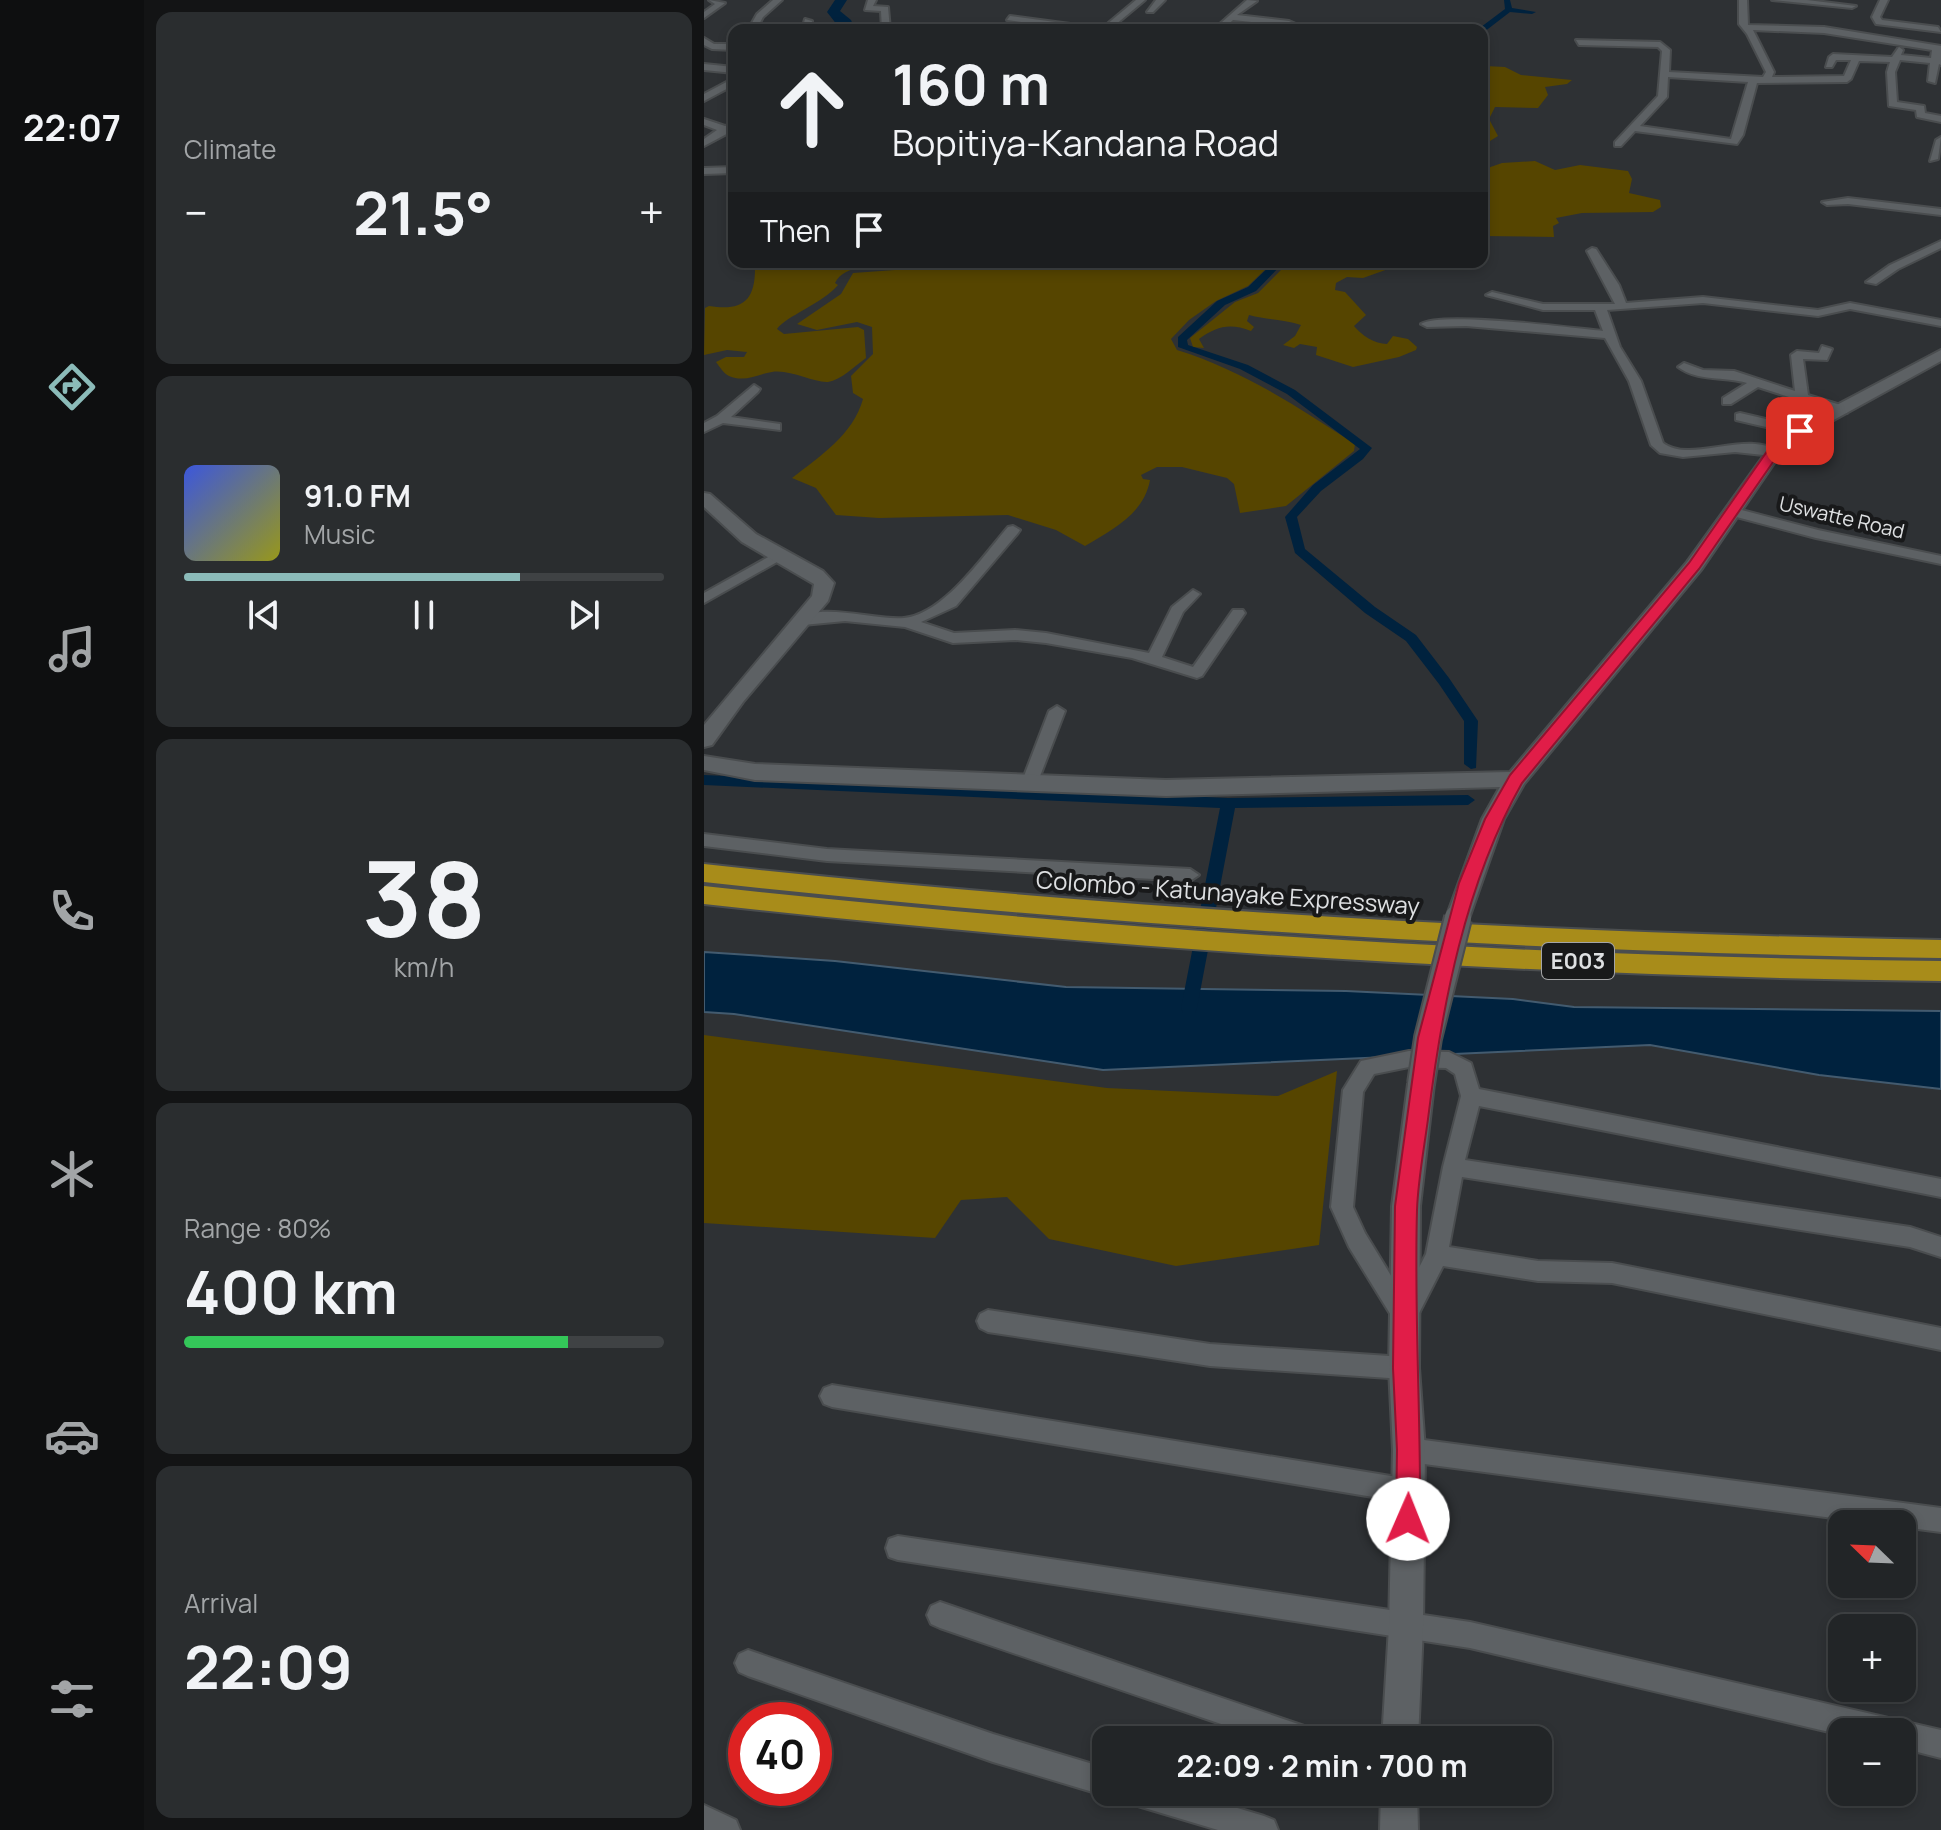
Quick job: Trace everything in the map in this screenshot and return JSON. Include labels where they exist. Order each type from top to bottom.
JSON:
[{"type":"highway","name":"Colombo - Katunayake Expressway","points":[[704,873],[1191,930]]},
{"type":"highway","name":"Colombo - Katunayake Expressway","points":[[704,895],[814,908],[1191,930],[1638,964],[1941,971]]},
{"type":"highway","name":"Colombo - Katunayake Expressway","points":[[1217,932],[1941,949]]},
{"type":"street","points":[[704,16],[721,3],[713,0]]},
{"type":"street","points":[[755,24],[778,0]]},
{"type":"street","points":[[872,0],[868,8],[885,9],[886,24]]},
{"type":"street","points":[[927,0],[948,0]]},
{"type":"street","points":[[1113,24],[1132,11],[1141,0]]},
{"type":"street","points":[[1150,10],[1161,0]]},
{"type":"street","points":[[1223,24],[1251,0]]},
{"type":"street","points":[[1743,0],[1742,22],[1770,72],[1766,80]]},
{"type":"street","points":[[1776,0],[1852,6]]},
{"type":"street","points":[[1884,0],[1876,17],[1879,22],[1938,30]]},
{"type":"street","points":[[1231,17],[1292,24]]},
{"type":"street","points":[[1010,18],[1038,24]]},
{"type":"street","points":[[1932,81],[1938,62],[1936,48],[1941,19]]},
{"type":"street","points":[[1746,27],[1824,30],[1936,48]]},
{"type":"street","points":[[704,41],[712,46],[728,47]]},
{"type":"street","points":[[1579,42],[1664,46],[1662,97],[1618,144]]},
{"type":"street","points":[[1901,44],[1891,72],[1892,104],[1921,108],[1920,115],[1941,119]]},
{"type":"street","points":[[704,53],[728,55]]},
{"type":"street","points":[[1829,65],[1833,57],[1938,62]]},
{"type":"street","points":[[1664,74],[1753,80],[1847,79],[1856,58]]},
{"type":"street","points":[[704,67],[728,69]]},
{"type":"street","points":[[1635,128],[1734,142],[1753,80]]},
{"type":"street","points":[[704,98],[728,84]]},
{"type":"street","points":[[704,122],[728,126]]},
{"type":"street","points":[[704,143],[728,128]]},
{"type":"street","points":[[1933,159],[1941,140]]},
{"type":"street","points":[[704,171],[728,170]]},
{"type":"street","points":[[1827,202],[1848,201],[1941,212]]},
{"type":"street","points":[[1872,282],[1894,267],[1941,245]]},
{"type":"street","points":[[1592,251],[1613,285],[1622,307]]},
{"type":"street","points":[[1492,295],[1543,307],[1622,307],[1703,300],[1818,313],[1850,306],[1941,323]]},
{"type":"street","points":[[1600,307],[1609,335],[1635,381],[1657,445],[1662,451],[1683,454],[1733,448],[1773,452]]},
{"type":"street","points":[[1427,324],[1466,323],[1609,335]]},
{"type":"street","points":[[1802,398],[1797,355],[1823,357],[1826,349]]},
{"type":"street","points":[[1401,1726],[1409,1491],[1404,1368],[1406,1206],[1428,1038],[1458,918],[1493,819],[1516,779],[1694,566],[1784,440],[1941,355]]},
{"type":"street","points":[[1684,367],[1701,374],[1734,375],[1843,410]]},
{"type":"street","points":[[1727,401],[1757,382]]},
{"type":"street","points":[[704,428],[721,419],[754,389]]},
{"type":"street","points":[[1740,417],[1800,431]]},
{"type":"street","points":[[721,419],[776,427]]},
{"type":"street","points":[[704,740],[736,697],[821,597],[824,583],[816,575],[749,538],[705,500]]},
{"type":"street","name":"Uswatte Road","points":[[1734,512],[1816,534],[1941,560]]},
{"type":"street","points":[[907,623],[951,603],[973,581],[1013,530]]},
{"type":"street","points":[[704,599],[779,555]]},
{"type":"street","points":[[1153,661],[1177,610],[1193,594]]},
{"type":"street","points":[[803,620],[845,616],[907,623],[953,638],[1015,635],[1046,638],[1134,654],[1197,673],[1238,613]]},
{"type":"street","points":[[1029,784],[1057,711]]},
{"type":"street","points":[[704,763],[755,772],[1029,784],[1225,787],[1516,779]]},
{"type":"street","points":[[704,840],[827,855],[1190,875]]},
{"type":"street","points":[[1409,1059],[1449,1060],[1464,1069],[1471,1096],[1453,1167],[1437,1255],[1405,1318],[1357,1240],[1342,1207],[1353,1090],[1368,1067],[1409,1059]]},
{"type":"street","points":[[1471,1096],[1941,1188]]},
{"type":"street","points":[[1453,1167],[1910,1237],[1941,1247]]},
{"type":"street","points":[[1437,1255],[1538,1271],[1612,1273],[1941,1339]]},
{"type":"street","points":[[988,1321],[1210,1355],[1404,1368]]},
{"type":"street","points":[[832,1396],[1409,1491]]},
{"type":"street","points":[[1409,1450],[1941,1520]]},
{"type":"street","points":[[898,1548],[1470,1635],[1829,1718]]},
{"type":"street","points":[[940,1615],[1266,1726]]},
{"type":"street","points":[[748,1663],[993,1748],[1092,1778]]},
{"type":"street","points":[[1916,1738],[1941,1744]]},
{"type":"street","points":[[1184,1806],[1264,1830]]},
{"type":"street","points":[[1399,1806],[1399,1830]]},
{"type":"street","points":[[704,1819],[726,1830]]},
{"type":"shaded area","points":[[1488,66],[1505,67],[1521,75],[1572,80],[1567,84],[1545,87],[1548,95],[1538,108],[1495,107],[1489,119],[1498,136],[1488,142]]},
{"type":"shaded area","points":[[1535,161],[1555,170],[1580,165],[1628,171],[1632,179],[1629,193],[1660,200],[1661,207],[1653,212],[1582,213],[1556,218],[1559,223],[1553,226],[1554,237],[1488,236],[1488,168],[1502,163]]},
{"type":"shaded area","points":[[861,268],[846,272],[831,292],[777,329],[784,334],[858,327],[864,330],[866,358],[843,376],[828,382],[779,372],[746,378],[735,378],[725,373],[716,362],[726,357],[744,357],[747,352],[727,350],[704,355],[705,308],[729,307],[744,302],[752,290],[755,269]]},
{"type":"shaded area","points":[[1267,268],[1248,286],[1216,301],[1189,320],[1171,339],[1177,350],[1224,368],[1291,403],[1355,444],[1354,451],[1286,506],[1240,513],[1234,484],[1227,478],[1182,467],[1157,467],[1141,475],[1143,479],[1150,480],[1147,492],[1134,512],[1085,546],[1056,530],[1008,515],[879,518],[836,515],[816,488],[792,478],[844,434],[858,412],[863,399],[853,393],[851,376],[873,354],[872,327],[857,322],[817,330],[797,324],[841,294],[853,273],[895,270]]},
{"type":"shaded area","points":[[1283,268],[1391,268],[1363,278],[1347,277],[1336,283],[1335,290],[1345,292],[1366,315],[1354,326],[1364,336],[1387,344],[1393,336],[1408,339],[1417,347],[1416,350],[1353,367],[1316,355],[1317,347],[1283,345],[1295,336],[1301,325],[1249,315],[1247,321],[1254,327],[1251,331],[1237,327],[1218,329],[1199,339],[1204,348],[1193,347],[1190,338],[1235,302],[1258,293]]},
{"type":"shaded area","points":[[704,1035],[1107,1088],[1278,1096],[1337,1071],[1319,1245],[1176,1266],[1049,1239],[1007,1197],[961,1200],[935,1238],[704,1223]]},
{"type":"water","points":[[704,952],[835,961],[1066,987],[1346,991],[1513,999],[1574,1007],[1941,1011],[1941,1089],[1819,1075],[1650,1045],[1103,1070],[704,1012]]},
{"type":"waterway","points":[[841,0],[833,12],[846,24]]},
{"type":"waterway","points":[[1507,2],[1509,10]]},
{"type":"waterway","points":[[1488,25],[1509,10]]},
{"type":"waterway","points":[[1509,10],[1532,12]]},
{"type":"waterway","points":[[1273,268],[1252,289],[1221,303],[1182,339],[1183,347],[1244,367],[1291,392],[1366,448],[1359,457],[1317,488],[1291,517],[1299,550],[1370,610],[1411,638],[1471,721],[1471,764]]},
{"type":"waterway","points":[[704,780],[1228,803]]},
{"type":"waterway","points":[[1228,803],[1468,800]]},
{"type":"waterway","points":[[1189,1008],[1228,803]]},
{"type":"route","points":[[1408,1519],[1409,1450],[1404,1368],[1406,1206],[1428,1038],[1468,883],[1493,819],[1516,779],[1694,566],[1773,452],[1784,440],[1800,431]]}]
